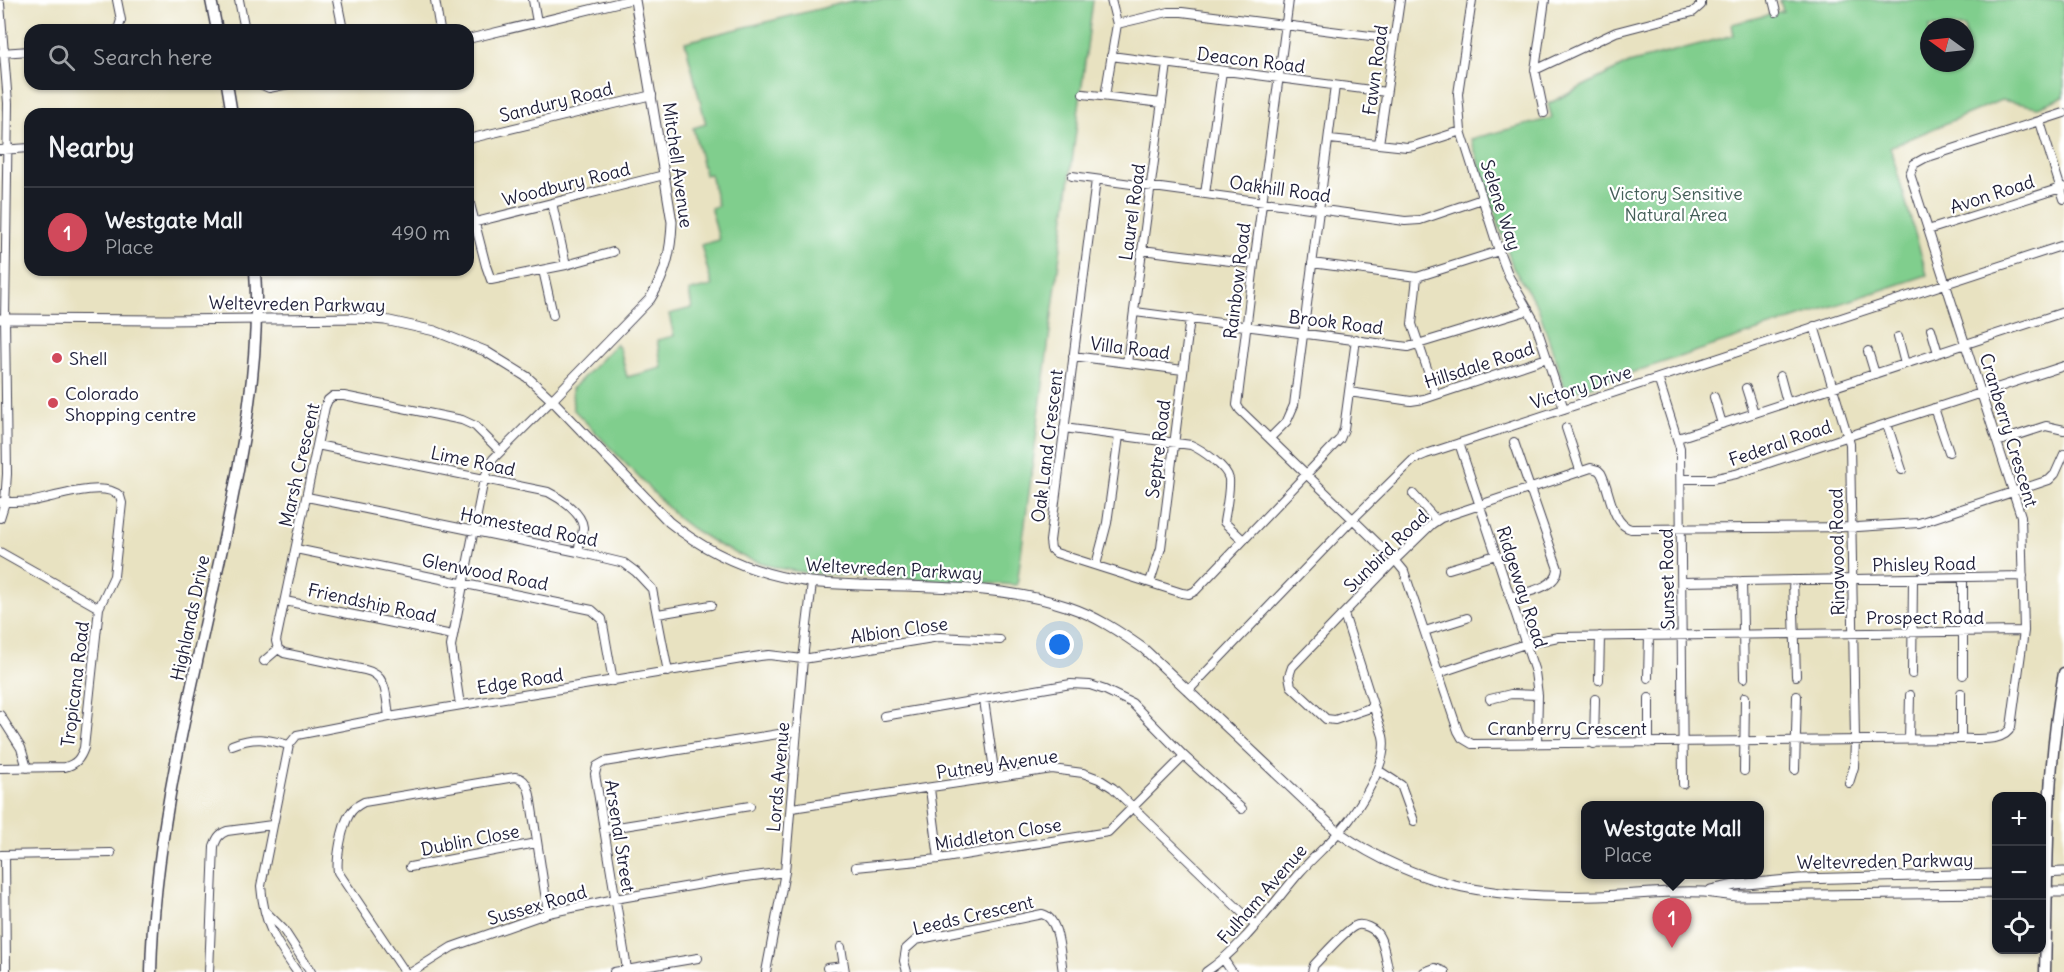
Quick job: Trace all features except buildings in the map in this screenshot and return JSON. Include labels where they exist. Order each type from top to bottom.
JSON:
[{"type":"main road","points":[[211,0],[216,24]]},
{"type":"main road","points":[[228,90],[231,108]]},
{"type":"main road","name":"Highlands Drive","points":[[151,972],[155,895],[165,827],[241,456],[251,393],[255,276]]},
{"type":"main road","points":[[2046,847],[2054,742],[2064,673]]},
{"type":"main road","points":[[2044,900],[2045,972]]},
{"type":"street","points":[[117,0],[120,24]]},
{"type":"street","points":[[240,0],[244,24]]},
{"type":"street","points":[[337,0],[342,24]]},
{"type":"street","points":[[435,0],[439,24]]},
{"type":"street","points":[[533,0],[537,22]]},
{"type":"street","points":[[474,38],[629,0]]},
{"type":"street","name":"Mitchell Avenue","points":[[552,400],[650,299],[660,283],[669,258],[672,222],[635,0]]},
{"type":"street","points":[[1105,96],[1117,24],[1111,0]]},
{"type":"street","name":"Rainbow Road","points":[[1288,0],[1237,405],[1353,519]]},
{"type":"street","name":"Fawn Road","points":[[1379,144],[1400,0]]},
{"type":"street","name":"Selene Way","points":[[1472,0],[1458,94],[1461,131],[1509,277],[1535,322],[1564,409]]},
{"type":"street","points":[[1544,113],[1535,70],[1545,0]]},
{"type":"street","points":[[1535,70],[1616,33],[1693,12],[1701,5],[1701,0]]},
{"type":"street","points":[[1773,0],[1776,12]]},
{"type":"street","points":[[0,4],[2,53],[8,103],[4,150],[3,319],[7,474],[0,518]]},
{"type":"street","points":[[1117,24],[1174,12],[1394,39]]},
{"type":"street","points":[[2,53],[24,51]]},
{"type":"street","name":"Deacon Road","points":[[1111,56],[1386,92]]},
{"type":"street","name":"Laurel Road","points":[[1127,363],[1167,64]]},
{"type":"street","points":[[1206,194],[1222,71]]},
{"type":"street","points":[[1270,438],[1287,421],[1292,411],[1330,139],[1335,86]]},
{"type":"street","points":[[1083,94],[1162,103]]},
{"type":"street","name":"Sandury Road","points":[[474,138],[652,95]]},
{"type":"street","points":[[2064,113],[2040,122],[2064,199]]},
{"type":"street","name":"Cranberry Crescent","points":[[1353,519],[1395,560],[1408,580],[1458,731],[1465,741],[1472,744],[2001,737],[2010,730],[2023,651],[2021,516],[1911,180],[1911,171],[1914,164],[1925,158],[2040,122]]},
{"type":"street","points":[[1330,139],[1414,146],[1461,131]]},
{"type":"street","points":[[4,150],[24,148]]},
{"type":"street","name":"Woodbury Road","points":[[474,222],[664,175]]},
{"type":"street","name":"Oakhill Road","points":[[1072,176],[1414,221],[1482,199]]},
{"type":"street","name":"Oak Land Crescent","points":[[1096,180],[1050,542],[1051,549],[1056,553],[1189,594],[1195,591],[1340,439],[1344,429],[1356,339]]},
{"type":"street","name":"Avon Road","points":[[1928,230],[2062,187]]},
{"type":"street","points":[[552,203],[566,265]]},
{"type":"street","points":[[474,232],[491,280],[566,265],[613,252]]},
{"type":"street","name":"Victory Drive","points":[[1189,690],[1353,519],[1414,459],[2064,245]]},
{"type":"street","points":[[1142,250],[1254,264]]},
{"type":"street","points":[[1312,263],[1417,277],[1499,250]]},
{"type":"street","points":[[543,270],[553,315]]},
{"type":"street","points":[[1417,277],[1412,320],[1436,395]]},
{"type":"street","name":"Brook Road","points":[[1134,312],[1408,347],[1528,309]]},
{"type":"street","points":[[1678,438],[2064,312]]},
{"type":"street","name":"Weltevreden Parkway","points":[[3,319],[360,318],[385,320],[435,331],[485,351],[510,365],[552,400],[652,505],[689,538],[721,556],[789,579],[812,583],[996,592],[1051,602],[1089,615],[1144,649],[1338,832],[1357,845],[1422,876],[1481,892],[1550,897],[1703,892],[1735,885],[1799,879],[1992,874]]},
{"type":"street","name":"Septre Road","points":[[1150,582],[1161,548],[1190,318]]},
{"type":"street","name":"Ringwood Road","points":[[1814,326],[1849,436],[1855,740],[1854,766],[1849,783]]},
{"type":"street","points":[[1931,329],[1938,353]]},
{"type":"street","points":[[1898,337],[1905,364]]},
{"type":"street","points":[[1868,351],[1875,374]]},
{"type":"street","name":"Villa Road","points":[[1073,356],[1183,370]]},
{"type":"street","name":"Hillsdale Road","points":[[1349,392],[1411,401],[1424,399],[1547,358]]},
{"type":"street","name":"Federal Road","points":[[1681,479],[1712,479],[1730,476],[2064,366]]},
{"type":"street","points":[[1779,376],[1787,402]]},
{"type":"street","name":"Sunset Road","points":[[1658,378],[1678,438],[1681,479],[1683,784]]},
{"type":"street","points":[[1746,388],[1754,413]]},
{"type":"street","name":"Marsh Crescent","points":[[278,649],[276,641],[328,400],[338,395],[462,420],[475,426],[500,451]]},
{"type":"street","points":[[1714,397],[1722,424]]},
{"type":"street","points":[[460,705],[451,657],[452,635],[484,479],[493,459],[552,400]]},
{"type":"street","points":[[1934,408],[1949,452]]},
{"type":"street","points":[[1887,424],[1902,470]]},
{"type":"street","points":[[1997,442],[2046,426],[2064,430]]},
{"type":"street","points":[[1064,428],[1191,445],[1201,449],[1226,471],[1229,478],[1224,522],[1243,540]]},
{"type":"street","points":[[1566,428],[1580,470],[1593,468],[1601,473],[1618,521],[1625,528],[1635,529],[1918,523],[2049,480],[2055,474],[2064,454]]},
{"type":"street","points":[[1096,565],[1107,523],[1119,436]]},
{"type":"street","points":[[1510,597],[1549,584],[1556,578],[1558,572],[1514,442]]},
{"type":"street","name":"Ridgeway Road","points":[[1459,443],[1536,679],[1537,743]]},
{"type":"street","name":"Lime Road","points":[[317,445],[548,492],[578,516],[582,524],[578,552]]},
{"type":"street","name":"Sunbird Road","points":[[1338,832],[1349,820],[1385,754],[1385,744],[1344,614],[1437,520],[1580,470]]},
{"type":"street","points":[[3,502],[32,501],[80,490],[112,491],[120,496],[122,503],[114,576],[99,608]]},
{"type":"street","points":[[1413,494],[1437,520]]},
{"type":"street","name":"Homestead Road","points":[[307,497],[616,560],[629,566],[652,590],[668,672]]},
{"type":"street","name":"Glenwood Road","points":[[296,549],[595,611],[602,619],[613,681]]},
{"type":"street","name":"Tropicana Road","points":[[0,552],[99,608],[81,757],[74,764],[65,767],[0,768]]},
{"type":"street","points":[[1449,569],[1496,555]]},
{"type":"street","name":"Phisley Road","points":[[1682,582],[2023,576]]},
{"type":"street","points":[[1963,578],[1963,675]]},
{"type":"street","points":[[1912,674],[1913,579]]},
{"type":"street","points":[[1793,580],[1796,676]]},
{"type":"street","points":[[1742,581],[1744,678]]},
{"type":"street","name":"Lords Avenue","points":[[766,972],[785,872],[803,659],[812,583]]},
{"type":"street","name":"Friendship Road","points":[[285,601],[452,635]]},
{"type":"street","points":[[658,614],[711,605]]},
{"type":"street","points":[[1344,614],[1293,667],[1289,676],[1292,686],[1326,719],[1335,720],[1373,707]]},
{"type":"street","points":[[1425,631],[1467,618]]},
{"type":"street","name":"Prospect Road","points":[[1439,673],[1525,644],[1558,637],[2024,631]]},
{"type":"street","points":[[1648,678],[1649,635]]},
{"type":"street","points":[[1599,680],[1600,636]]},
{"type":"street","name":"Albion Close","points":[[803,659],[926,639],[959,637],[1000,640]]},
{"type":"street","points":[[264,661],[278,649],[284,653],[372,671],[378,674],[383,682],[389,717]]},
{"type":"street","name":"Edge Road","points":[[289,745],[297,735],[304,732],[460,705],[760,656],[803,659]]},
{"type":"street","points":[[884,716],[1071,684],[1090,685],[1116,694],[1132,703],[1184,756],[1242,809]]},
{"type":"street","points":[[1961,693],[1961,739]]},
{"type":"street","points":[[1490,699],[1511,694],[1538,694]]},
{"type":"street","points":[[1909,739],[1910,695]]},
{"type":"street","points":[[1795,770],[1797,696]]},
{"type":"street","points":[[1744,771],[1745,697]]},
{"type":"street","points":[[1649,698],[1649,743]]},
{"type":"street","points":[[1594,744],[1595,699]]},
{"type":"street","points":[[984,700],[995,777]]},
{"type":"street","points":[[0,715],[21,748],[27,768]]},
{"type":"street","name":"Arsenal Street","points":[[627,969],[595,774],[597,766],[601,762],[797,731]]},
{"type":"street","points":[[232,745],[244,740],[260,738],[289,745],[261,886],[270,931],[297,972]]},
{"type":"street","name":"Middleton Close","points":[[856,867],[939,859],[1108,832],[1184,756]]},
{"type":"street","name":"Putney Avenue","points":[[792,808],[1052,769],[1076,772],[1107,783],[1255,925]]},
{"type":"street","points":[[1378,770],[1401,785],[1414,820]]},
{"type":"street","points":[[405,972],[338,872],[337,865],[347,821],[353,809],[358,805],[519,777],[525,781],[528,789],[548,913]]},
{"type":"street","points":[[930,789],[939,859]]},
{"type":"street","points":[[605,829],[750,806]]},
{"type":"street","points":[[209,972],[216,839],[227,831],[272,825]]},
{"type":"street","name":"Fulham Avenue","points":[[1206,972],[1224,960],[1338,832]]},
{"type":"street","name":"Dublin Close","points":[[410,867],[536,843]]},
{"type":"street","points":[[6,972],[2,855],[111,853]]},
{"type":"street","name":"Sussex Road","points":[[412,972],[452,947],[548,913],[615,899],[785,872]]},
{"type":"street","points":[[2046,873],[2064,872]]},
{"type":"street","name":"Weltevreden Parkway","points":[[1703,892],[1736,897],[1992,893]]},
{"type":"street","points":[[2046,892],[2064,892]]},
{"type":"street","points":[[265,911],[283,930],[311,972]]},
{"type":"street","name":"Leeds Crescent","points":[[907,972],[904,961],[906,949],[916,940],[1042,914],[1050,917],[1056,926],[1063,972]]},
{"type":"street","points":[[1312,972],[1314,965],[1348,932],[1360,925],[1374,930],[1379,935],[1389,972]]},
{"type":"street","points":[[827,968],[844,969],[840,946]]},
{"type":"street","points":[[614,972],[698,958]]},
{"type":"street","points":[[1224,960],[1232,972]]},
{"type":"street","points":[[1424,972],[1438,968],[1445,972]]},
{"type":"green space","points":[[855,0],[1093,0],[1017,585],[808,573],[777,568],[746,558],[718,545],[678,518],[573,409],[572,389],[616,344],[620,349],[627,377],[662,368],[657,340],[674,336],[669,314],[692,308],[689,291],[712,286],[701,245],[719,240],[711,208],[718,206],[710,174],[705,175],[693,128],[706,124],[685,42]]},
{"type":"green space","name":"Victory Sensitive Natural Area","points":[[1780,0],[2064,0],[2064,97],[2038,107],[2001,100],[1890,147],[1927,275],[1567,394],[1538,307],[1513,268],[1471,139],[1552,118],[1548,104],[1629,63],[1734,35],[1732,24],[1783,11]]},
{"type":"place","name":"Shell","points":[[57,358]]},
{"type":"place","name":"Colorado Shopping centre","points":[[53,403]]},
{"type":"place","name":"Westgate Mall","points":[[1672,948]]}]
